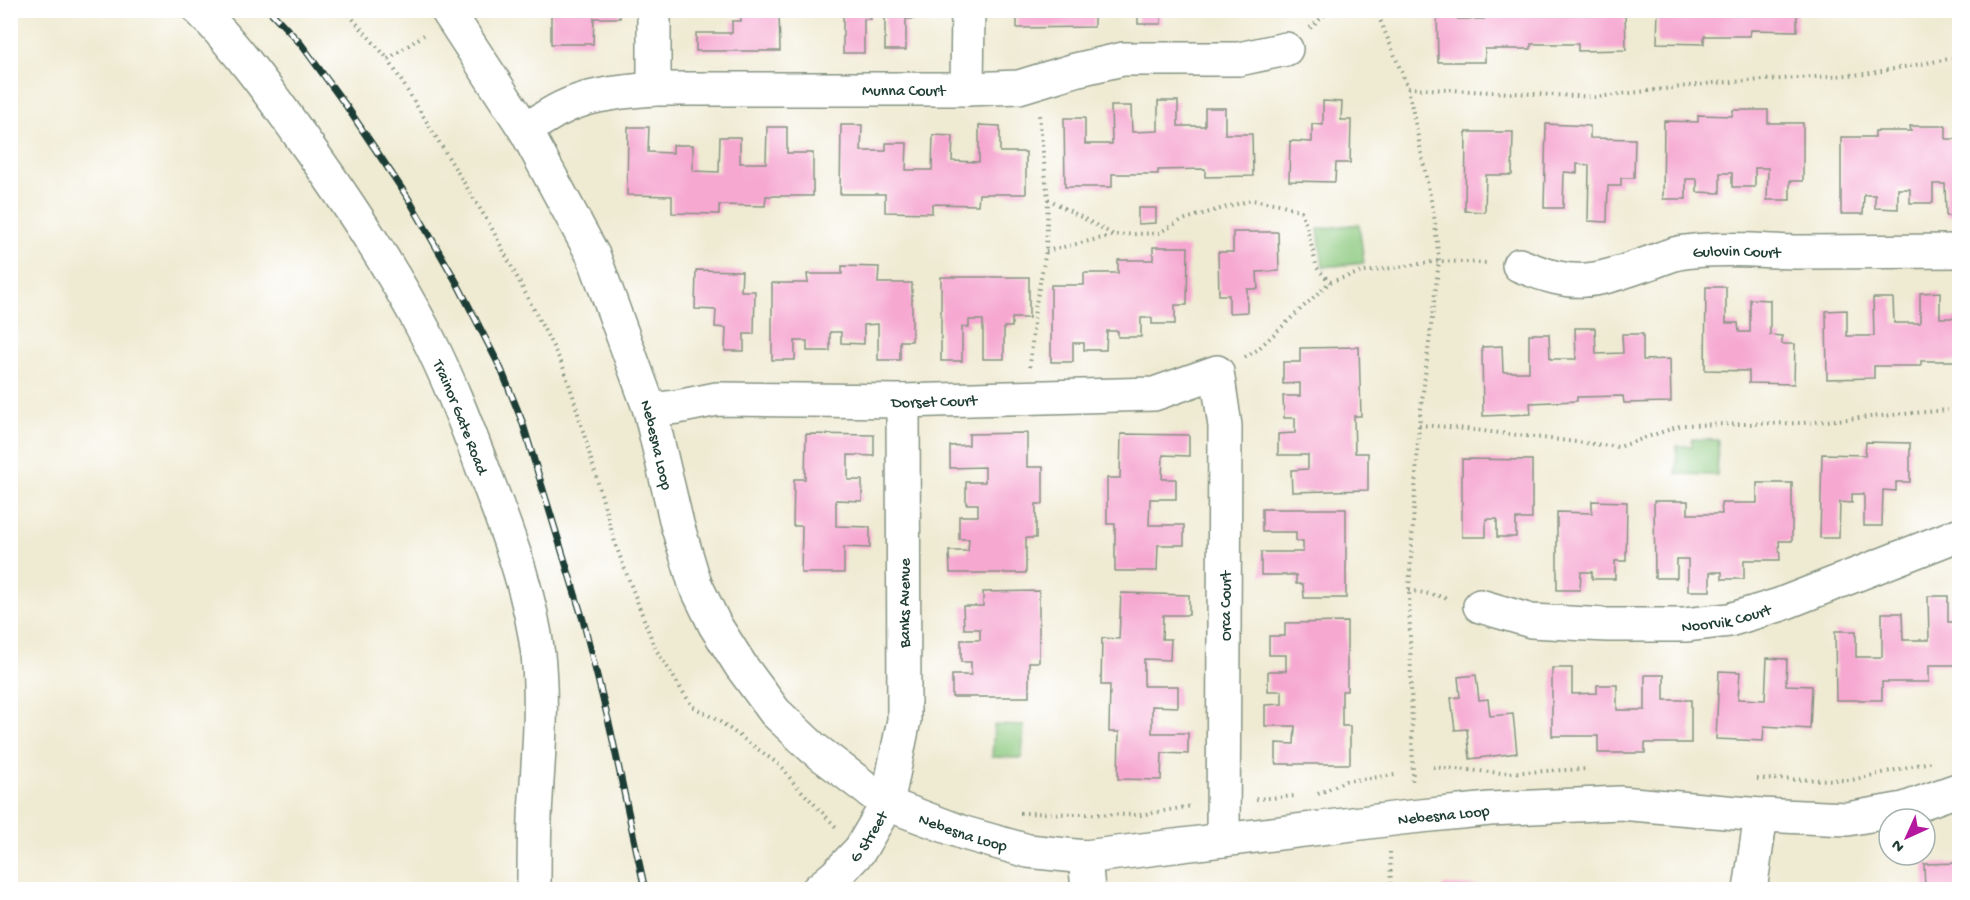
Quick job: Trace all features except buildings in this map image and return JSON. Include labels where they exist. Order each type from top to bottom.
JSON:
[{"type":"street","name":"Trainor Gate Road","points":[[200,10],[222,33],[276,101],[336,186],[394,277],[426,334],[460,408],[508,536],[528,599],[538,655],[541,709],[534,890]]},
{"type":"street","points":[[654,10],[654,89]]},
{"type":"street","points":[[967,90],[968,10]]},
{"type":"street","name":"Nebesna Loop","points":[[437,22],[526,130],[594,257],[650,410],[677,524],[695,584],[715,625],[741,666],[775,712],[813,748],[887,804],[964,833],[1028,850],[1085,857],[1490,808],[1620,803],[1761,815],[1847,819],[1904,809],[1959,789]]},
{"type":"street","name":"Munna Court","points":[[526,130],[547,114],[572,102],[607,93],[654,89],[967,90],[1019,87],[1123,59],[1239,59],[1286,49]]},
{"type":"street","name":"Gulovin Court","points":[[1519,265],[1566,281],[1586,281],[1606,278],[1683,252],[1725,250],[1959,251]]},
{"type":"street","name":"Dorset Court","points":[[650,410],[717,399],[903,401],[1154,394],[1217,372]]},
{"type":"street","name":"Orca Court","points":[[1217,372],[1225,426],[1223,840]]},
{"type":"street","name":"Banks Avenue","points":[[887,804],[904,720],[903,401]]},
{"type":"street","name":"Noorvik Court","points":[[1480,606],[1531,621],[1607,625],[1685,625],[1729,620],[1779,605],[1959,534]]},
{"type":"street","name":"G Street","points":[[818,890],[860,850],[887,804]]},
{"type":"street","points":[[1750,890],[1761,815]]},
{"type":"street","points":[[1085,857],[1088,890]]},
{"type":"path","points":[[345,10],[388,59],[490,225],[562,364],[616,546],[655,648],[692,706],[719,721],[781,766],[793,782],[838,829]]},
{"type":"path","points":[[1376,10],[1408,88],[1434,215],[1439,261],[1419,425],[1409,590],[1413,777]]},
{"type":"path","points":[[388,59],[437,22]]},
{"type":"path","points":[[1408,88],[1597,97],[1714,83],[1865,74],[1959,57]]},
{"type":"path","points":[[1028,398],[1035,309],[1046,251],[1048,199],[1035,82]]},
{"type":"path","points":[[1048,199],[1114,235]]},
{"type":"path","points":[[1046,251],[1114,235],[1159,233],[1182,220],[1251,200],[1280,204],[1300,211],[1317,268],[1330,282]]},
{"type":"path","points":[[1217,372],[1257,350],[1330,282],[1358,273],[1439,261],[1519,265]]},
{"type":"path","points":[[1419,425],[1619,447],[1683,425],[1803,423],[1948,410]]},
{"type":"path","points":[[1409,590],[1480,606]]},
{"type":"path","points":[[1746,779],[1852,780],[1938,760]]},
{"type":"path","points":[[1433,767],[1502,773],[1591,769]]},
{"type":"path","points":[[1314,796],[1346,781],[1395,775]]},
{"type":"path","points":[[1017,813],[1140,814],[1223,802],[1305,796]]},
{"type":"path","points":[[1389,854],[1391,890]]},
{"type":"green space","points":[[1359,224],[1364,263],[1323,267],[1318,229]]},
{"type":"green space","points":[[1692,439],[1719,440],[1717,475],[1676,474],[1677,446],[1692,446]]},
{"type":"green space","points":[[994,725],[1024,726],[1022,758],[992,757]]},
{"type":"railway","points":[[269,10],[301,44],[347,107],[408,198],[457,283],[501,369],[522,421],[583,620],[610,727],[645,890]]}]
